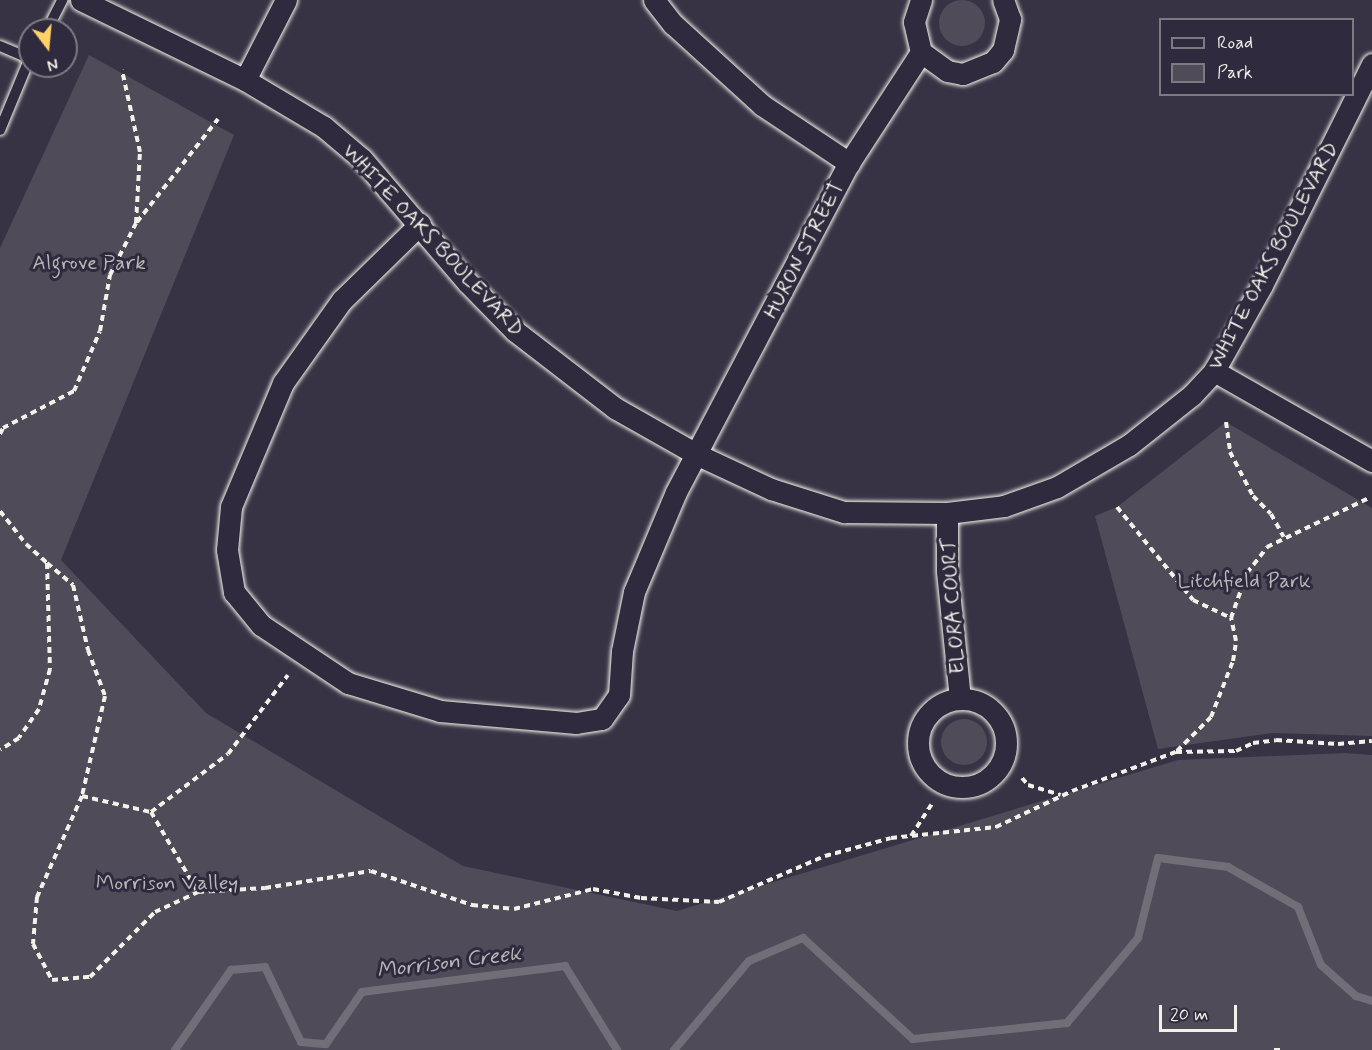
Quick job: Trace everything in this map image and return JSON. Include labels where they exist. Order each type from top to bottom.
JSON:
[{"type":"street","name":"WHITE OAKS BOULEVARD","points":[[81,0],[245,80],[324,127],[362,159],[484,299],[567,374],[615,408],[698,455],[771,489],[844,512],[947,513],[1004,506],[1057,487],[1129,445],[1214,371],[1262,285],[1372,64]]},
{"type":"street","points":[[245,80],[286,0]]},
{"type":"street","points":[[654,0],[673,24],[762,105],[849,163]]},
{"type":"street","points":[[921,0],[914,22],[921,52],[940,68],[963,74],[993,62],[1010,35],[1010,19],[1003,0]]},
{"type":"street","name":"HURON STREET","points":[[420,224],[342,300],[283,383],[231,507],[226,550],[234,591],[261,625],[348,683],[440,711],[576,723],[602,719],[619,695],[622,651],[634,592],[676,492],[698,455],[849,163],[921,52]]},
{"type":"street","points":[[1214,371],[1372,461]]},
{"type":"street","name":"ELORA COURT","points":[[947,513],[947,571],[960,699]]},
{"type":"street","name":"ELORA COURT","points":[[960,699],[974,700],[998,716],[1007,742],[998,769],[982,782],[961,787],[933,777],[923,765],[918,736],[932,710],[960,699]]},
{"type":"lane","points":[[53,18],[62,0]]},
{"type":"lane","points":[[0,46],[18,54]]},
{"type":"lane","points":[[0,130],[22,78]]},
{"type":"path","points":[[122,70],[140,152],[136,223]]},
{"type":"path","points":[[0,434],[3,428],[74,391],[100,331],[110,275],[136,223],[218,119]]},
{"type":"path","points":[[1226,422],[1230,452],[1253,496],[1271,514],[1284,537]]},
{"type":"path","points":[[1176,752],[1211,717],[1233,661],[1236,641],[1231,618],[1246,573],[1267,547],[1284,537],[1322,523],[1371,497]]},
{"type":"path","points":[[1117,507],[1193,600],[1231,618]]},
{"type":"path","points":[[0,511],[26,544],[73,585],[87,650],[105,696],[82,796],[37,897],[33,944],[52,980],[90,977],[155,912],[198,892],[265,888],[370,871],[472,905],[514,909],[593,889],[641,898],[720,902],[825,856],[911,836],[996,827],[1062,796],[1176,752],[1236,751],[1253,743],[1276,740],[1338,744],[1372,741]]},
{"type":"path","points":[[0,750],[19,738],[39,709],[50,669],[47,563]]},
{"type":"path","points":[[151,812],[228,754],[288,675]]},
{"type":"path","points":[[1022,778],[1028,785],[1062,796]]},
{"type":"path","points":[[82,796],[151,812],[198,892]]},
{"type":"path","points":[[911,836],[932,804]]},
{"type":"path","points":[[1274,1050],[1281,1050]]},
{"type":"green space","points":[[962,0],[971,1],[979,6],[984,14],[984,32],[979,40],[971,45],[962,46],[953,45],[945,40],[940,32],[939,23],[940,14],[945,6],[953,1]]},
{"type":"green space","name":"Morrison Valley","points":[[89,55],[234,135],[61,560],[206,713],[463,866],[677,911],[1178,760],[1345,753],[1372,755],[1372,1050],[0,1050],[0,248]]},
{"type":"green space","name":"Litchfield Park","points":[[1226,422],[1372,508],[1372,736],[1272,733],[1158,749],[1095,516],[1117,507]]},
{"type":"green space","points":[[964,719],[973,720],[981,725],[986,733],[986,751],[981,759],[973,764],[964,765],[955,764],[947,759],[942,751],[941,742],[942,733],[947,725],[955,720]]},
{"type":"waterway","name":"Morrison Creek","points":[[674,1050],[749,961],[803,938],[913,1039],[1067,1023],[1138,938],[1158,858],[1228,867],[1298,907],[1321,965],[1356,996],[1372,1001]]},
{"type":"waterway","name":"Morrison Creek","points":[[175,1050],[231,970],[265,967],[301,1042],[326,1044],[362,992],[565,966],[617,1050]]},
{"type":"park label","name":"Algrove Park","points":[[89,263]]}]
